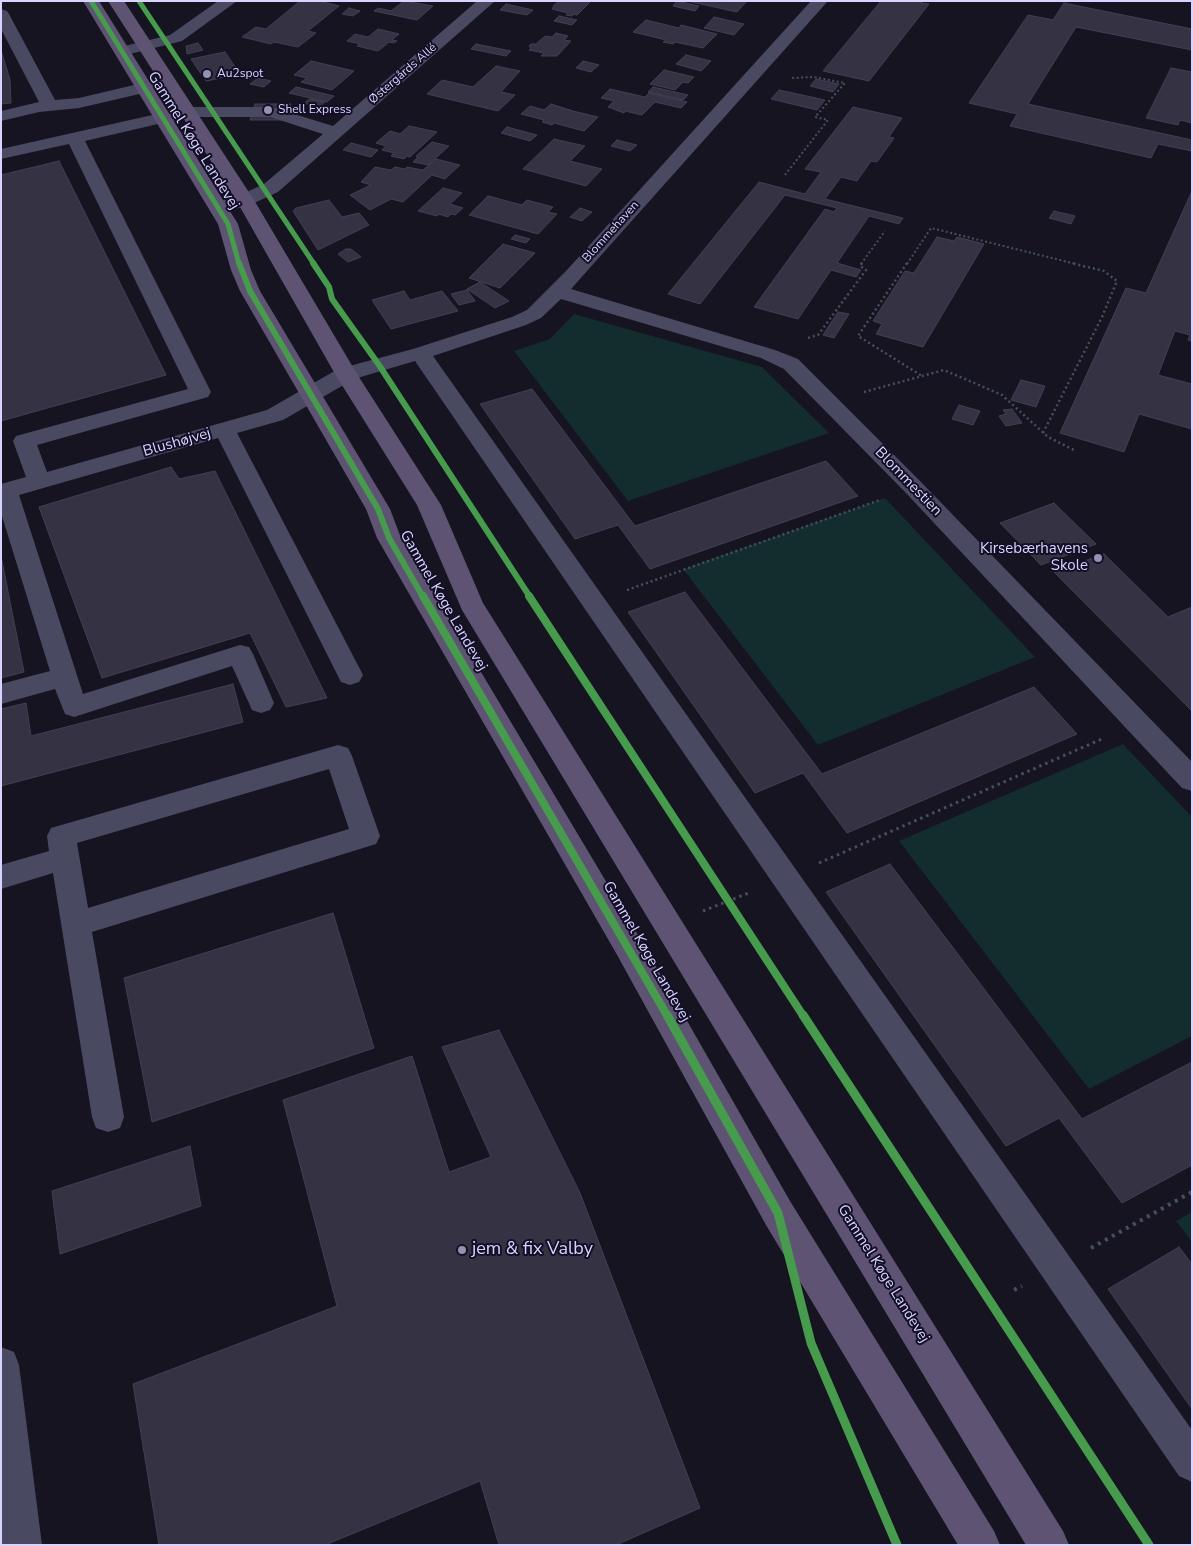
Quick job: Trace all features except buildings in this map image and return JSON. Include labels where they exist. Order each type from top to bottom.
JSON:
[{"type":"main road","name":"Gammel Køge Landevej","points":[[91,1],[228,224],[241,270],[250,291],[378,510],[389,538],[627,944],[778,1213],[980,1545]]},
{"type":"main road","name":"Gammel Køge Landevej","points":[[116,1],[246,200],[346,374],[429,505],[470,604],[1049,1545]]},
{"type":"street","points":[[122,51],[176,38],[228,1]]},
{"type":"street","name":"Østergårds Allé","points":[[218,208],[246,200],[271,188],[487,1]]},
{"type":"street","name":"Blommehaven","points":[[346,374],[519,322],[534,314],[557,292],[820,1]]},
{"type":"street","points":[[1,14],[50,106]]},
{"type":"street","points":[[1,116],[50,106],[79,103],[168,82]]},
{"type":"street","points":[[1,154],[188,112],[271,112],[335,132]]},
{"type":"street","points":[[39,482],[24,441],[200,392],[74,137]]},
{"type":"street","name":"Blommestien","points":[[557,292],[768,354],[791,364],[914,488],[1192,780]]},
{"type":"street","points":[[420,353],[1192,1463]]},
{"type":"street","name":"Blushøjvej","points":[[3,492],[275,415],[310,393],[346,374]]},
{"type":"street","points":[[224,429],[350,675]]},
{"type":"street","points":[[3,492],[74,707],[240,654],[261,703]]},
{"type":"street","points":[[1,694],[64,677]]},
{"type":"street","points":[[76,924],[366,836],[338,756],[61,836],[108,1117]]},
{"type":"street","points":[[1,876],[65,858]]},
{"type":"street","points":[[1,1365],[22,1545]]},
{"type":"path","points":[[753,75],[775,79],[814,77],[845,83],[815,117],[828,120],[785,174]]},
{"type":"path","points":[[922,376],[858,336],[931,228],[1104,270],[1117,281],[1102,317],[1043,433]]},
{"type":"path","points":[[768,354],[818,334],[866,270],[860,266],[885,231]]},
{"type":"path","points":[[829,402],[944,370],[1002,395],[1048,437],[1074,450]]},
{"type":"path","points":[[593,602],[914,488]]},
{"type":"path","points":[[668,925],[785,878],[1137,723]]},
{"type":"path","points":[[721,893],[732,910]]},
{"type":"path","points":[[1014,1290],[1192,1192]]},
{"type":"green space","points":[[574,314],[762,367],[829,433],[628,501],[514,351],[550,339]]},
{"type":"green space","points":[[885,498],[1035,657],[818,745],[683,569]]},
{"type":"green space","points":[[1123,744],[1192,817],[1192,1036],[1089,1089],[899,841]]},
{"type":"green space","points":[[1192,1212],[1192,1242],[1176,1221]]},
{"type":"cycle path","points":[[91,1],[228,224],[241,270],[250,291],[378,509],[389,538],[627,944],[778,1213],[811,1343],[897,1545]]},
{"type":"cycle path","points":[[139,1],[329,287],[332,299],[379,365],[1149,1545]]},
{"type":"place","name":"Au2spot","points":[[207,74]]},
{"type":"place","name":"Shell Express","points":[[268,110]]},
{"type":"place","name":"Kirsebærhavens Skole","points":[[1098,558]]},
{"type":"place","name":"jem & fix Valby","points":[[462,1250]]}]
